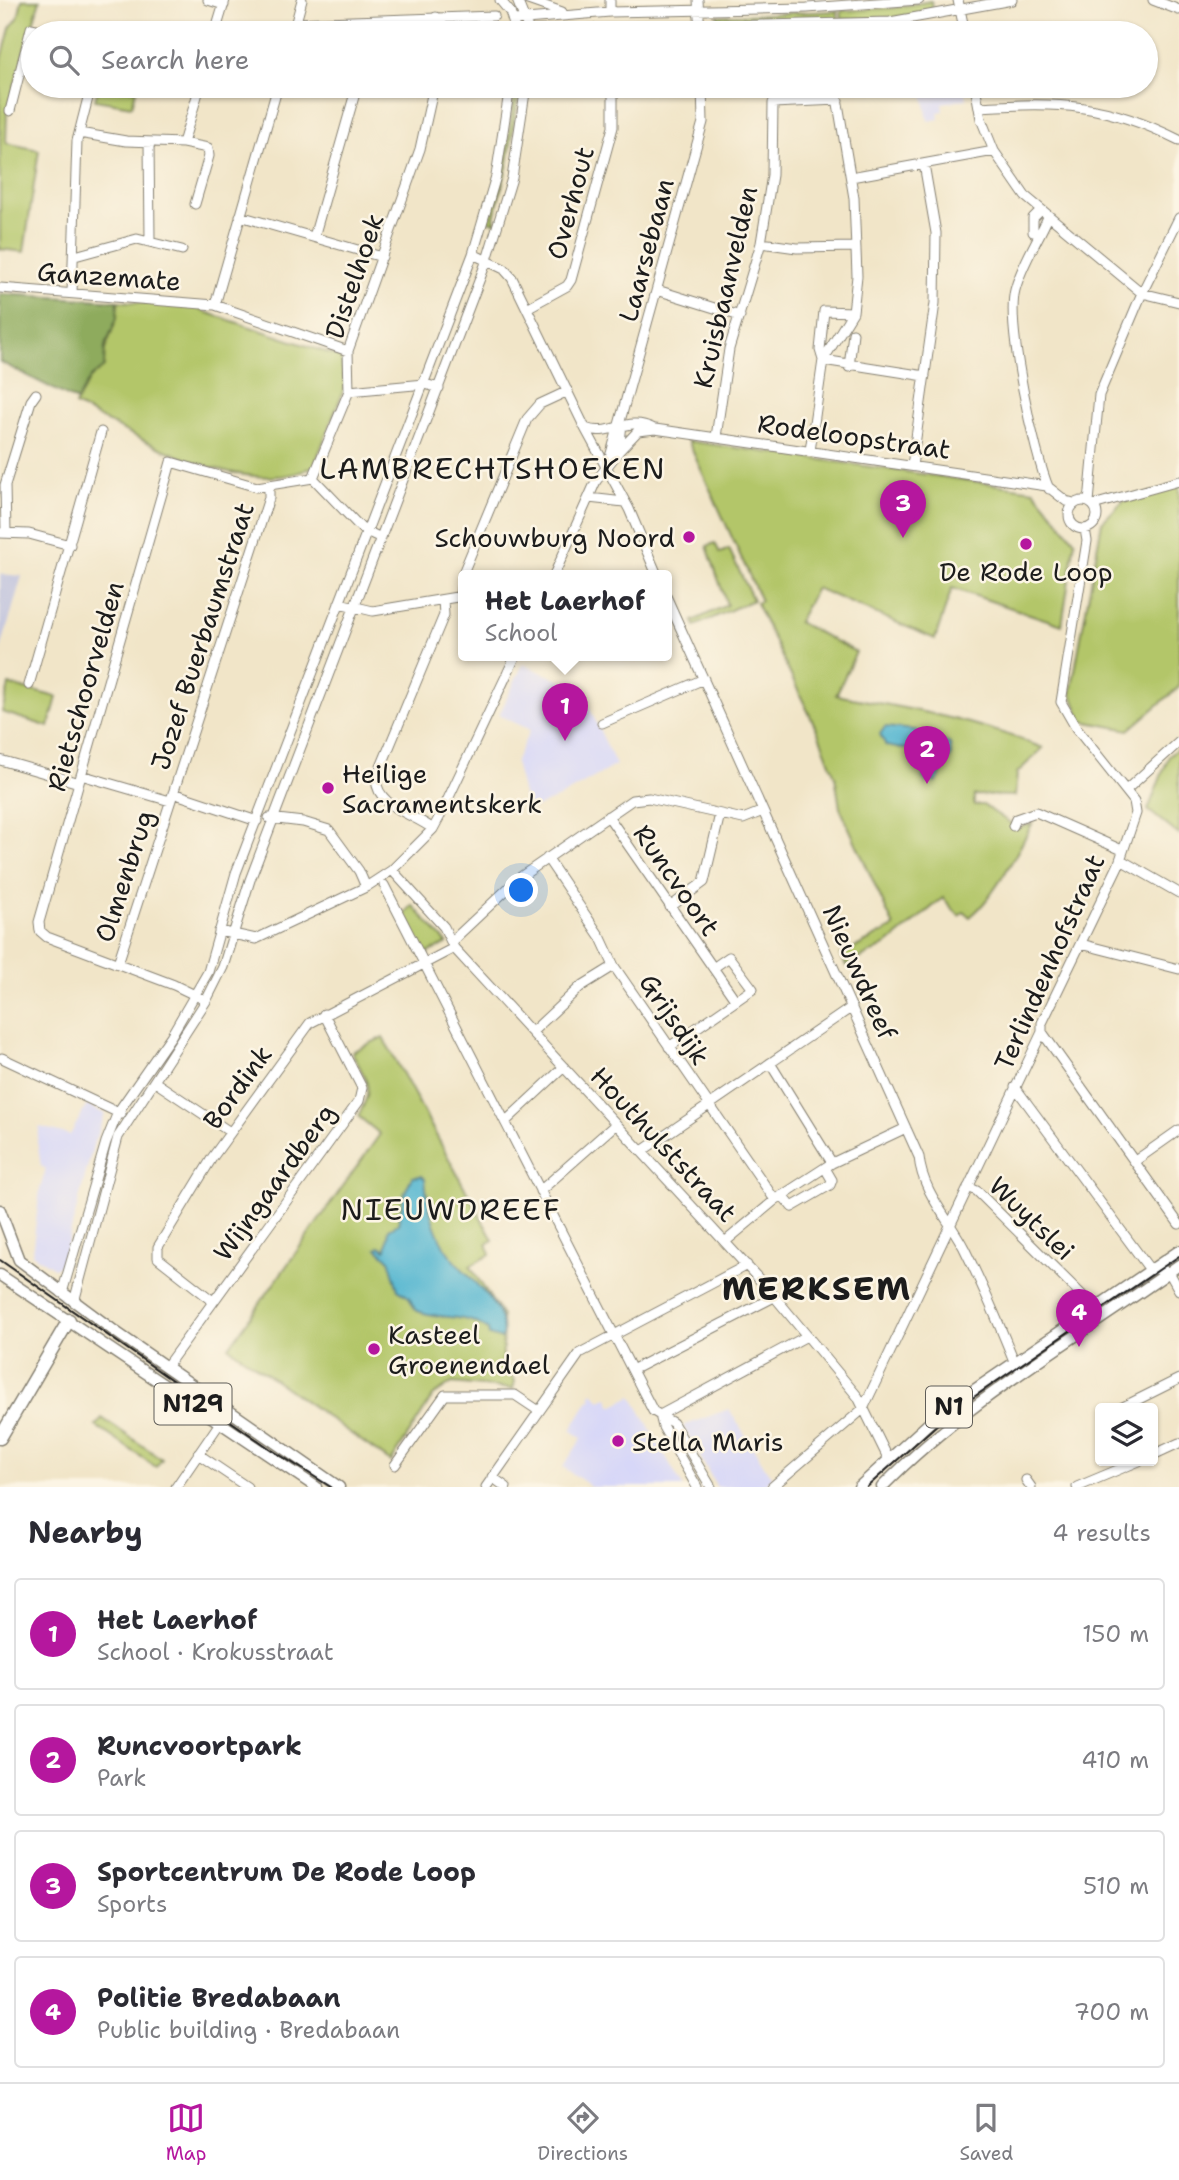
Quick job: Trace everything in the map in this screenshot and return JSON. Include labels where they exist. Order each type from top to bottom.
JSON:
[{"type":"highway","points":[[0,1438],[69,1320]]},
{"type":"main road","name":"N129","points":[[0,1210],[19,1260],[228,1411],[339,1487]]},
{"type":"main road","name":"N1","points":[[883,1487],[930,1442],[1018,1368],[1179,1251]]},
{"type":"main road","name":"N1","points":[[859,1487],[939,1414],[1018,1368],[1179,1265]]},
{"type":"main road","name":"N129","points":[[0,1275],[316,1487]]},
{"type":"main road","points":[[55,1311],[62,1293]]},
{"type":"main road","points":[[69,1320],[74,1301]]},
{"type":"street","points":[[208,0],[225,2],[219,21]]},
{"type":"street","points":[[297,21],[302,0]]},
{"type":"street","points":[[500,0],[514,20],[698,5],[829,8],[919,0]]},
{"type":"street","points":[[517,0],[526,20]]},
{"type":"street","points":[[528,0],[545,9],[570,14]]},
{"type":"street","points":[[610,0],[610,12]]},
{"type":"street","points":[[894,21],[959,5],[1013,0]]},
{"type":"street","points":[[1153,0],[1179,10]]},
{"type":"street","points":[[362,21],[494,16]]},
{"type":"street","points":[[9,111],[21,66]]},
{"type":"street","points":[[72,293],[79,133],[88,98]]},
{"type":"street","points":[[183,143],[196,98]]},
{"type":"street","points":[[215,305],[274,98]]},
{"type":"street","points":[[314,237],[354,98]]},
{"type":"street","name":"Distelhoek","points":[[313,478],[349,391],[348,351],[420,149],[431,98]]},
{"type":"street","points":[[62,1293],[106,1142],[118,1112],[196,995],[208,972],[227,904],[257,821],[425,384],[472,254],[496,176],[508,98]]},
{"type":"street","points":[[74,1301],[118,1137],[206,1001],[235,935],[274,817],[487,260],[512,178],[524,98]]},
{"type":"street","name":"Overhout","points":[[527,308],[567,286],[571,281],[613,128],[613,98]]},
{"type":"street","name":"Laarsebaan","points":[[607,468],[622,424],[703,122],[702,98]]},
{"type":"street","points":[[977,98],[993,151],[1025,196],[1142,293],[1179,303]]},
{"type":"street","points":[[810,452],[823,360],[853,312],[856,247],[851,177],[838,100]]},
{"type":"street","name":"Kruisbaanvelden","points":[[716,438],[729,349],[761,243],[772,175],[774,103],[838,100]]},
{"type":"street","points":[[979,107],[1063,103],[1138,120],[1179,140]]},
{"type":"street","points":[[79,133],[206,147],[209,150],[195,204]]},
{"type":"street","points":[[149,142],[150,240]]},
{"type":"street","points":[[851,177],[993,151]]},
{"type":"street","points":[[912,466],[935,303],[936,233],[923,164]]},
{"type":"street","points":[[1033,232],[1033,218],[1044,214]]},
{"type":"street","points":[[1044,214],[1015,288],[1012,311],[1033,438],[1047,486],[1071,507],[1179,481]]},
{"type":"street","points":[[240,216],[382,257]]},
{"type":"street","points":[[1071,507],[1070,523],[1085,529],[1093,525],[1097,517],[1091,504],[1099,395],[1142,293],[1179,218]]},
{"type":"street","points":[[75,256],[137,239],[150,240],[182,250]]},
{"type":"street","points":[[761,243],[797,248],[856,247]]},
{"type":"street","points":[[472,254],[504,269],[527,308],[624,502],[655,570]]},
{"type":"street","name":"Ganzemate","points":[[0,288],[215,305],[348,351]]},
{"type":"street","points":[[657,290],[740,316]]},
{"type":"street","points":[[823,360],[820,350],[824,311],[853,312]]},
{"type":"street","points":[[849,367],[853,333]]},
{"type":"street","points":[[823,360],[849,367],[925,376]]},
{"type":"street","points":[[349,391],[425,384],[439,388]]},
{"type":"street","points":[[464,570],[527,419],[540,404],[568,391]]},
{"type":"street","points":[[36,394],[31,401],[5,485],[3,533],[29,534],[70,545]]},
{"type":"street","points":[[585,428],[596,432],[610,431],[622,424]]},
{"type":"street","name":"Laarsebaan","points":[[556,570],[589,498],[620,451],[622,424]]},
{"type":"street","name":"Rodeloopstraat","points":[[622,424],[639,431],[655,429],[1047,486]]},
{"type":"street","name":"Rodeloopstraat","points":[[622,424],[645,424],[655,429]]},
{"type":"street","points":[[620,451],[639,431]]},
{"type":"street","points":[[29,685],[101,432]]},
{"type":"street","name":"Rietschoorvelden","points":[[118,963],[47,937],[40,931],[39,922],[171,462],[257,487],[269,487]]},
{"type":"street","points":[[313,478],[368,533],[381,538]]},
{"type":"street","name":"Jozef Buerbaumstraat","points":[[171,797],[269,498],[269,487],[277,483],[313,478]]},
{"type":"street","points":[[589,498],[624,502]]},
{"type":"street","name":"Terlindenhofstraat","points":[[863,1409],[1042,1032],[1042,1023],[1073,954],[1081,944],[1121,860],[1136,813],[1134,801],[1071,722],[1061,702],[1087,541],[1085,529]]},
{"type":"street","points":[[339,603],[373,611],[458,597]]},
{"type":"street","points":[[433,829],[380,797],[376,779],[444,615],[443,600]]},
{"type":"street","name":"Nieuwdreef","points":[[672,616],[764,811],[906,1128],[935,1201],[962,1245],[1018,1368]]},
{"type":"street","points":[[219,931],[256,939],[366,887],[392,870],[433,829],[513,661]]},
{"type":"street","points":[[602,723],[704,679]]},
{"type":"street","points":[[1126,790],[1179,742]]},
{"type":"street","points":[[0,760],[171,797],[257,821],[274,817],[329,830],[359,871],[366,887]]},
{"type":"street","name":"Olmenbrug","points":[[118,963],[171,797]]},
{"type":"street","name":"Bordink","points":[[213,1301],[158,1258],[158,1247],[230,1132],[305,1029],[324,1014],[424,964],[453,944],[519,878],[632,800],[641,798],[743,819],[764,811]]},
{"type":"street","points":[[1013,827],[1016,819],[1036,811],[1122,850]]},
{"type":"street","points":[[670,907],[704,882],[720,814]]},
{"type":"street","name":"Runcvoort","points":[[608,816],[670,907],[736,1001],[753,989],[729,957],[713,968]]},
{"type":"street","name":"Grijsdijk","points":[[547,858],[601,938],[614,966],[668,1047],[778,1198]]},
{"type":"street","points":[[1121,860],[1179,893]]},
{"type":"street","name":"Houthulststraat","points":[[392,870],[444,927],[453,944],[532,1032],[747,1265],[772,1298],[844,1380],[863,1409],[888,1458]]},
{"type":"street","points":[[384,886],[653,1410],[673,1423],[711,1487]]},
{"type":"street","points":[[227,904],[242,908]]},
{"type":"street","points":[[1081,944],[1179,969]]},
{"type":"street","points":[[118,963],[206,1001]]},
{"type":"street","points":[[532,1032],[580,988],[614,966]]},
{"type":"street","points":[[668,1047],[736,1001]]},
{"type":"street","points":[[642,1151],[710,1107],[852,1007]]},
{"type":"street","name":"Wijngaardberg","points":[[166,1367],[359,1101],[362,1088],[324,1014]]},
{"type":"street","points":[[1042,1032],[1179,1224]]},
{"type":"street","points":[[2,1058],[129,1119]]},
{"type":"street","points":[[770,1063],[828,1166],[832,1180],[830,1185],[800,1205],[792,1207],[778,1198]]},
{"type":"street","points":[[505,1122],[564,1067]]},
{"type":"street","points":[[155,1082],[230,1132]]},
{"type":"street","points":[[1016,1087],[1152,1271],[1169,1272],[1179,1290]]},
{"type":"street","points":[[540,1191],[616,1124]]},
{"type":"street","points":[[726,1241],[778,1198],[828,1166],[906,1128]]},
{"type":"street","points":[[1135,1161],[1179,1130]]},
{"type":"street","name":"Wuytslei","points":[[968,1187],[977,1191],[1096,1309]]},
{"type":"street","points":[[486,1487],[580,1353],[747,1265]]},
{"type":"street","points":[[632,1370],[772,1298]]},
{"type":"street","points":[[660,1415],[805,1337]]},
{"type":"street","points":[[1131,1403],[1179,1379]]},
{"type":"street","points":[[395,1465],[445,1395],[515,1395],[539,1411]]},
{"type":"street","points":[[772,1487],[863,1409]]},
{"type":"street","points":[[177,1487],[228,1411]]},
{"type":"street","points":[[660,1415],[697,1487]]},
{"type":"street","points":[[1158,1453],[1179,1443]]},
{"type":"street","points":[[198,1454],[247,1487]]},
{"type":"street","points":[[1077,1487],[1127,1466]]},
{"type":"street","points":[[492,1478],[506,1487]]},
{"type":"shaded area","points":[[924,98],[967,98],[942,103],[943,111],[938,112],[939,119],[928,121]]},
{"type":"shaded area","points":[[0,574],[22,576],[0,652]]},
{"type":"shaded area","points":[[523,664],[581,690],[616,765],[558,798],[527,811],[515,762],[530,730],[499,715]]},
{"type":"shaded area","points":[[87,1105],[105,1114],[94,1142],[62,1265],[54,1268],[32,1254],[40,1189],[46,1169],[41,1166],[37,1141],[40,1127],[70,1135]]},
{"type":"shaded area","name":"Stella Maris","points":[[593,1392],[601,1401],[607,1397],[612,1406],[632,1396],[683,1487],[592,1487],[563,1467],[582,1438],[571,1430],[589,1400],[594,1400],[590,1396]]},
{"type":"shaded area","points":[[729,1409],[772,1478],[761,1487],[717,1487],[683,1426]]},
{"type":"green space","points":[[22,0],[40,0],[34,21],[21,21],[21,64],[7,111],[6,143],[39,150],[24,252],[0,249],[0,66],[10,28],[18,18]]},
{"type":"green space","points":[[931,1],[933,11],[894,18],[842,20],[841,11],[893,8]]},
{"type":"green space","points":[[838,11],[838,20],[717,21],[717,16]]},
{"type":"green space","points":[[96,98],[134,98],[132,106]]},
{"type":"green space","points":[[514,98],[518,98],[508,163],[494,217],[496,223],[487,221],[501,165],[504,165]]},
{"type":"green space","points":[[0,294],[118,301],[117,318],[105,346],[104,367],[91,377],[77,401],[0,362]]},
{"type":"green space","points":[[118,301],[202,307],[202,311],[341,357],[345,386],[314,466],[288,475],[258,476],[226,471],[160,448],[75,405],[108,342]]},
{"type":"green space","points":[[688,441],[1034,490],[1075,541],[1062,625],[952,588],[935,639],[816,588],[798,622],[856,652],[836,695],[967,722],[1043,748],[1017,773],[1015,796],[974,795],[974,805],[983,805],[1018,828],[1032,824],[996,887],[970,917],[964,912],[959,916],[943,898],[889,943],[846,966],[841,955],[894,927],[840,808],[835,776],[817,730],[756,603],[761,601]]},
{"type":"green space","points":[[1179,486],[1179,687],[1129,730],[1082,721],[1071,692],[1102,522],[1123,501]]},
{"type":"green space","points":[[715,543],[720,553],[729,549],[753,600],[695,626],[693,621],[727,605],[707,546]]},
{"type":"green space","points":[[9,685],[57,697],[49,727],[2,712]]},
{"type":"green space","points":[[1179,747],[1179,835],[1148,810],[1169,756]]},
{"type":"green space","points":[[412,905],[447,943],[423,956],[402,917]]},
{"type":"green space","points":[[383,1037],[493,1240],[487,1244],[491,1254],[470,1266],[502,1316],[503,1361],[515,1381],[513,1389],[452,1383],[433,1396],[391,1462],[229,1347],[380,1134],[358,1116],[368,1090],[365,1077],[352,1052]]},
{"type":"green space","points":[[102,1418],[162,1459],[156,1467],[96,1426]]},
{"type":"water","points":[[885,727],[915,730],[950,744],[951,756],[937,781],[928,783],[923,778],[919,753],[886,746],[880,734]]},
{"type":"water","points":[[422,1176],[425,1179],[436,1230],[451,1257],[491,1301],[502,1326],[502,1339],[489,1335],[488,1330],[471,1321],[415,1310],[409,1297],[398,1290],[389,1259],[377,1248],[380,1246],[386,1250],[389,1229],[398,1224],[404,1194],[412,1177]]},
{"type":"tram line","points":[[867,1487],[949,1414],[1179,1256]]},
{"type":"tram line","points":[[0,1260],[272,1450],[331,1487]]},
{"type":"place","name":"Schouwburg Noord","points":[[689,537]]},
{"type":"place","name":"Sportcentrum De Rode Loop","points":[[903,538]]},
{"type":"place","name":"De Rode Loop","points":[[1026,544]]},
{"type":"place","name":"Het Laerhof","points":[[565,741]]},
{"type":"place","name":"Runcvoortpark","points":[[927,784]]},
{"type":"place","name":"Heilige Sacramentskerk","points":[[328,788]]},
{"type":"place","name":"Politie Bredabaan","points":[[1079,1347]]},
{"type":"place","name":"Kasteel Groenendael","points":[[374,1349]]},
{"type":"place","name":"Stella Maris","points":[[618,1441]]},
{"type":"district","name":"LAMBRECHTSHOEKEN","points":[[493,468]]},
{"type":"district","name":"NIEUWDREEF","points":[[451,1209]]},
{"type":"district","name":"MERKSEM","points":[[817,1288]]}]
